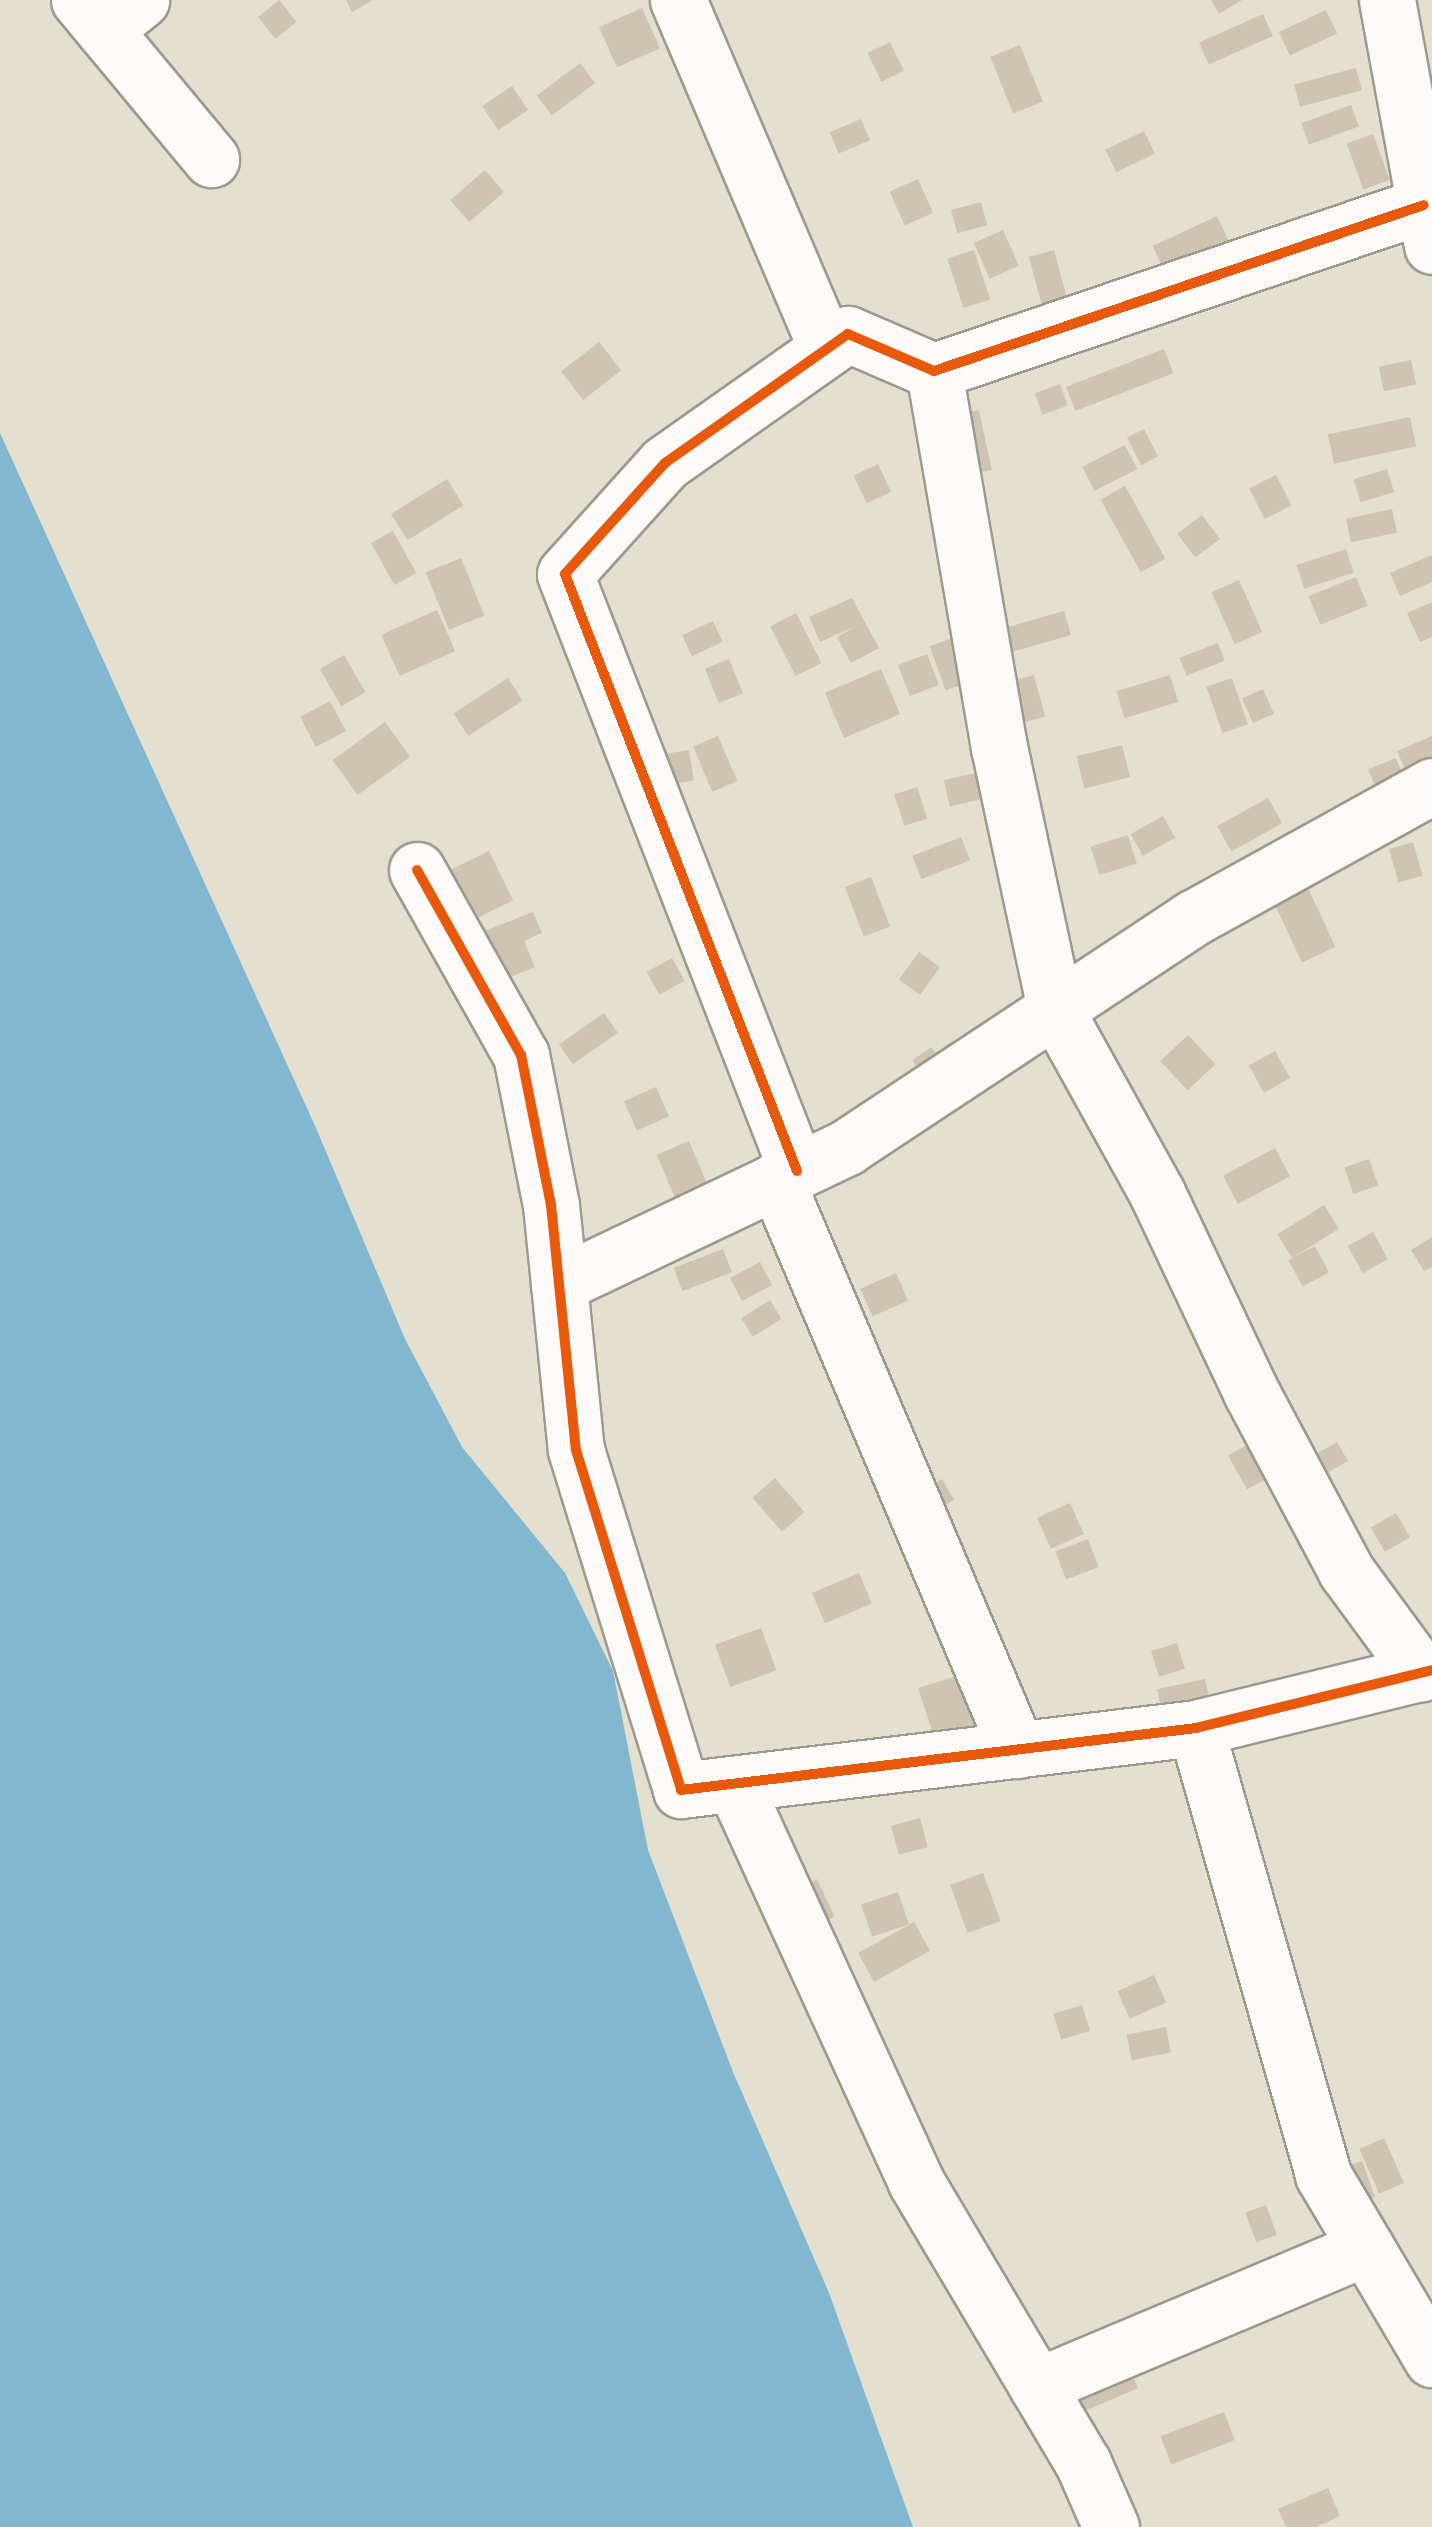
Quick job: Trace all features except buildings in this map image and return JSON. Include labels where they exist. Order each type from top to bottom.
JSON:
[{"type":"street","points":[[1017,1750],[787,1176],[564,574],[665,464],[848,334],[934,371],[1428,226],[1387,0]]},
{"type":"street","points":[[686,4],[827,349]]},
{"type":"street","points":[[108,10],[211,159]]},
{"type":"street","points":[[418,870],[521,1056],[551,1205],[576,1450],[680,1790],[1196,1728],[1427,1671],[1346,1571],[1252,1392],[1157,1193],[1055,1009],[999,746],[934,371]]},
{"type":"street","points":[[559,1284],[847,1147],[1192,918],[1432,786]]},
{"type":"street","points":[[1196,1728],[1324,2175],[1432,2359]]},
{"type":"street","points":[[734,1784],[916,2182],[1083,2463],[1111,2527]]},
{"type":"street","points":[[1036,2386],[1366,2248]]},
{"type":"water","points":[[0,433],[316,1128],[405,1339],[462,1447],[565,1573],[613,1671],[648,1850],[733,2072],[829,2293],[913,2527],[0,2527]]},
{"type":"cycle path","points":[[797,1171],[565,574],[665,463],[848,334],[934,371],[1424,205]]},
{"type":"cycle path","points":[[417,870],[521,1055],[551,1205],[576,1450],[681,1790],[1196,1728],[1432,1670]]}]
